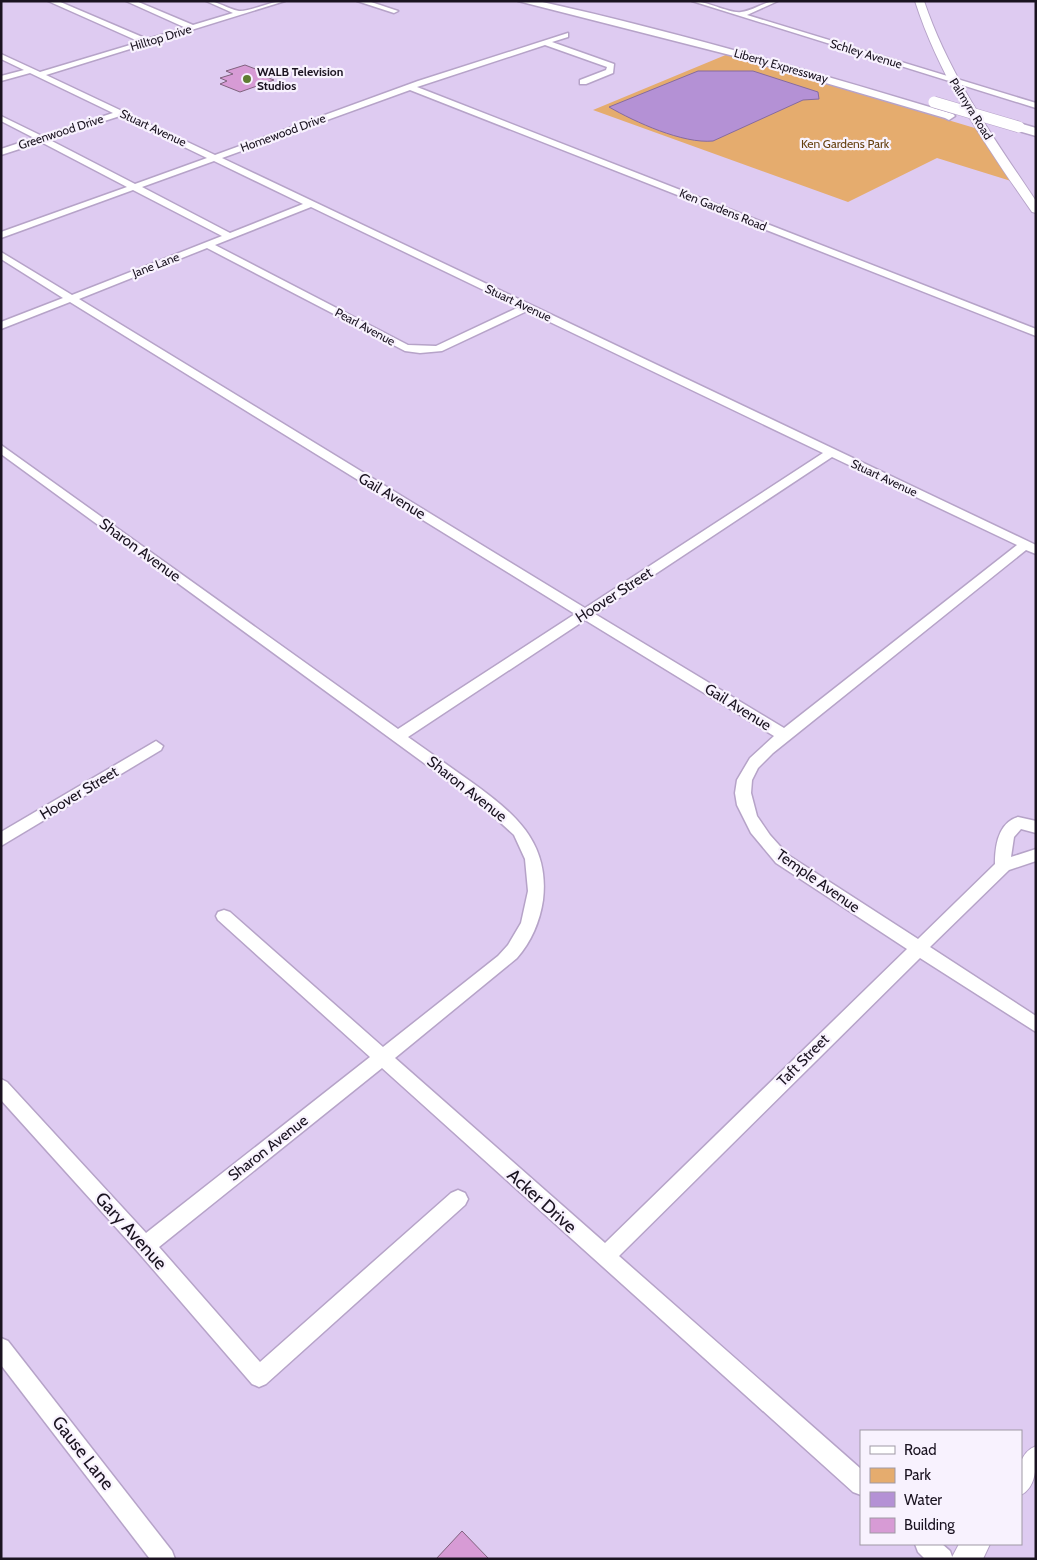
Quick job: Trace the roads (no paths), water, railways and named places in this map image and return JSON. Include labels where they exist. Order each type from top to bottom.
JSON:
[{"type":"highway","name":"Liberty Expressway","points":[[524,1],[733,52],[949,116],[1020,132],[1036,131]]},
{"type":"highway","name":"Liberty Expressway","points":[[566,1],[696,33],[934,102],[1020,132],[1036,142]]},
{"type":"main road","name":"Palmyra Road","points":[[919,1],[925,23],[942,63],[1036,210]]},
{"type":"main road","points":[[1022,1480],[1036,1460]]},
{"type":"main road","points":[[965,1559],[975,1545]]},
{"type":"street","points":[[51,1],[147,42]]},
{"type":"street","points":[[129,1],[193,28]]},
{"type":"street","points":[[209,1],[241,14]]},
{"type":"street","name":"Hilltop Drive","points":[[1,79],[36,72],[147,42],[282,1]]},
{"type":"street","points":[[360,1],[394,11]]},
{"type":"street","name":"Schley Avenue","points":[[695,1],[1036,106]]},
{"type":"street","points":[[740,15],[775,1]]},
{"type":"street","name":"Homewood Drive","points":[[1,235],[410,87],[565,35]]},
{"type":"street","points":[[545,42],[611,66],[610,72],[584,82]]},
{"type":"street","name":"Stuart Avenue","points":[[1,56],[1030,547]]},
{"type":"street","name":"Ken Gardens Road","points":[[410,87],[1036,333]]},
{"type":"street","name":"Greenwood Drive","points":[[1,152],[120,113]]},
{"type":"street","points":[[1,118],[229,236]]},
{"type":"street","name":"Jane Lane","points":[[1,326],[310,204]]},
{"type":"street","name":"Pearl Avenue","points":[[208,245],[405,348],[420,350],[438,349],[527,307]]},
{"type":"street","name":"Gail Avenue","points":[[1,254],[337,463],[784,735]]},
{"type":"street","name":"Sharon Avenue","points":[[1,448],[485,800],[519,832],[534,864],[536,896],[532,916],[514,950],[486,976],[145,1246]]},
{"type":"street","name":"Hoover Street","points":[[397,737],[831,453]]},
{"type":"street","name":"Temple Avenue","points":[[1030,547],[784,735],[752,766],[747,774],[743,799],[746,811],[756,829],[782,859],[1036,1025]]},
{"type":"street","name":"Hoover Street","points":[[1,840],[156,746]]},
{"type":"street","points":[[1003,866],[1003,845],[1008,832],[1018,823],[1036,827]]},
{"type":"street","name":"Taft Street","points":[[605,1256],[917,948],[1003,866],[1036,855]]},
{"type":"street","name":"Acker Drive","points":[[224,916],[860,1483]]},
{"type":"street","name":"Gary Avenue","points":[[1,1087],[260,1377],[458,1199]]},
{"type":"street","name":"Gause Lane","points":[[1,1348],[164,1559]]},
{"type":"street","points":[[927,1545],[942,1559]]},
{"type":"water","points":[[698,71],[753,71],[818,92],[819,99],[803,100],[713,141],[701,141],[674,136],[645,125],[609,107]]},
{"type":"place","name":"WALB Television Studios","points":[[247,79]]},
{"type":"park label","name":"Ken Gardens Park","points":[[845,144]]}]
